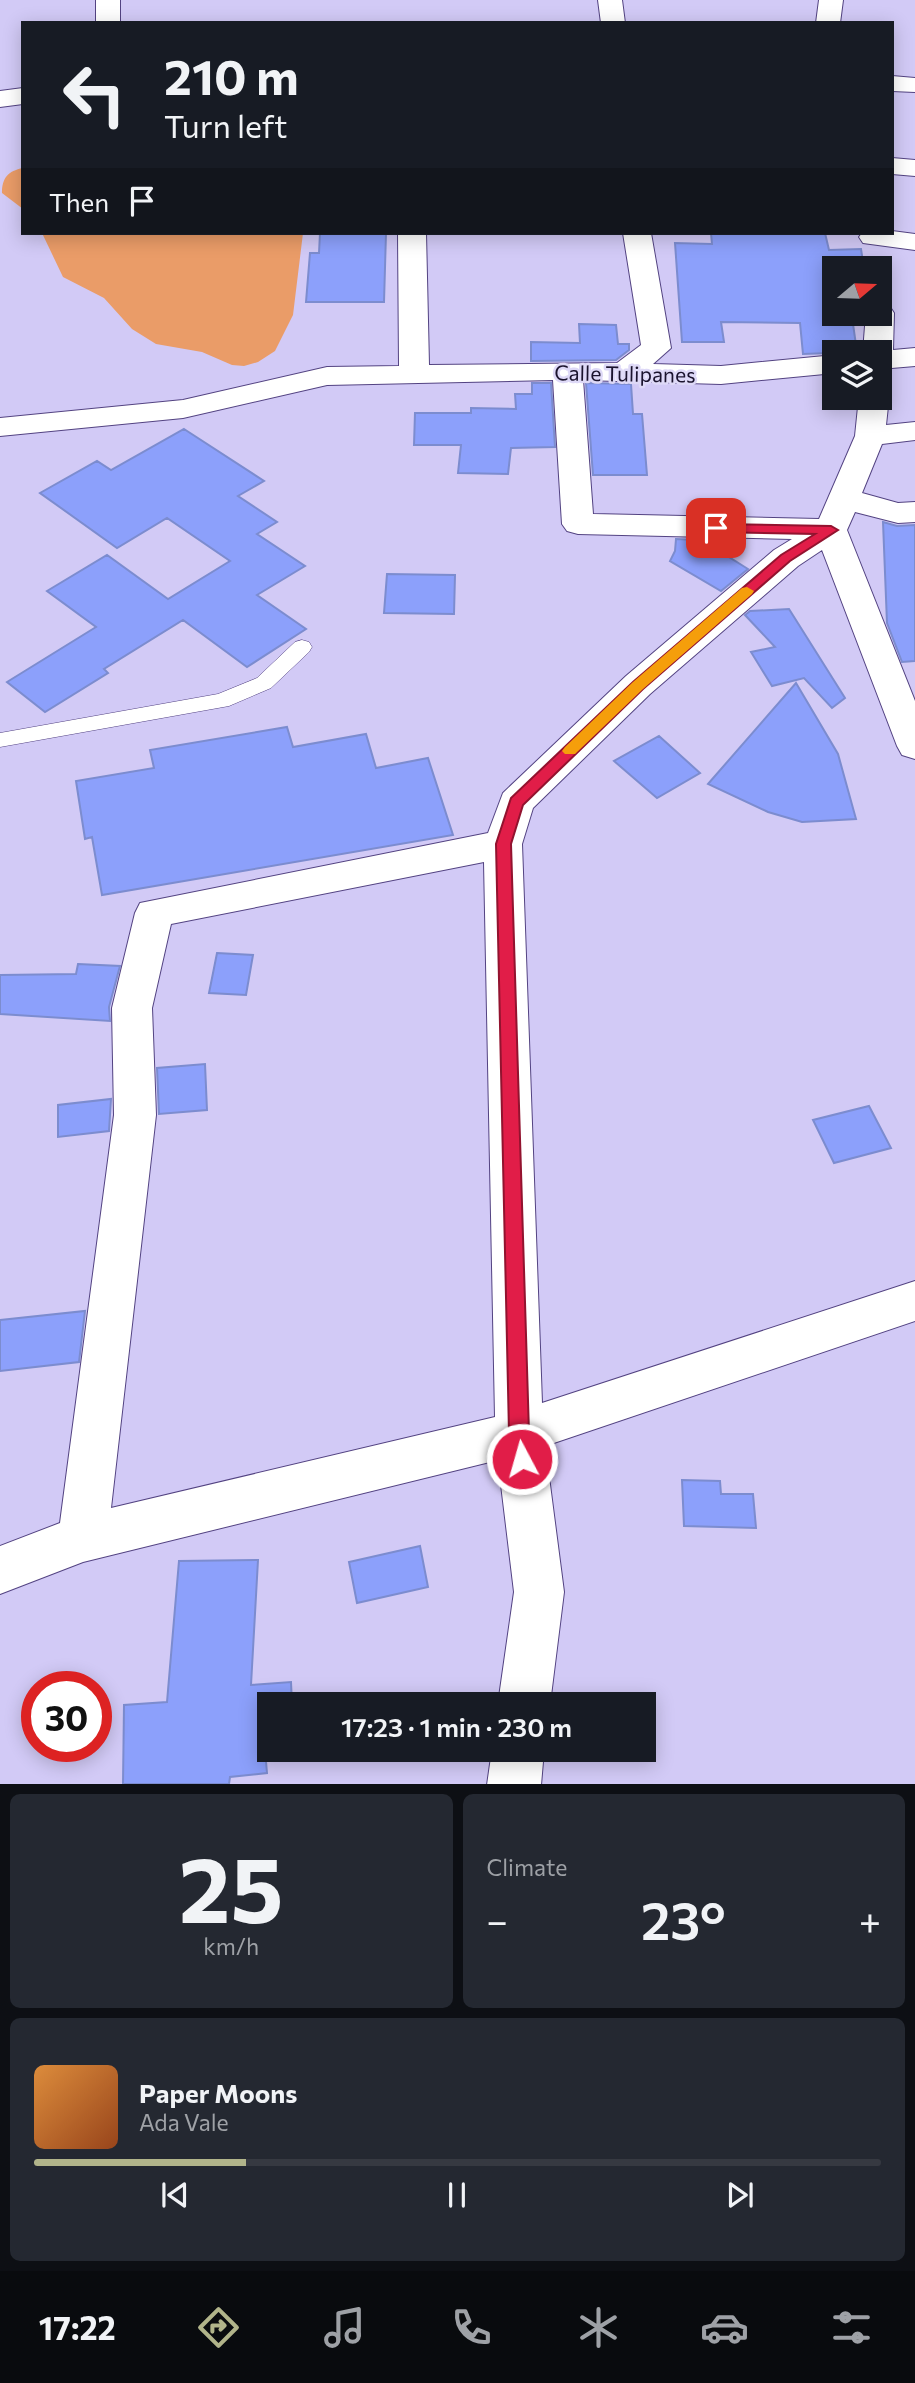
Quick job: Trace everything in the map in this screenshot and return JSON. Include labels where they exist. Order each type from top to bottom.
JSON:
[{"type":"street","points":[[107,21],[108,0]]},
{"type":"street","points":[[610,0],[613,21]]},
{"type":"street","points":[[828,21],[831,0]]},
{"type":"street","points":[[894,83],[915,85]]},
{"type":"street","points":[[0,99],[21,96]]},
{"type":"street","points":[[0,114],[21,111]]},
{"type":"street","points":[[894,166],[915,168]]},
{"type":"street","points":[[412,235],[414,372]]},
{"type":"street","points":[[637,235],[656,348]]},
{"type":"street","points":[[875,256],[872,235],[915,242]]},
{"type":"street","points":[[626,372],[656,348]]},
{"type":"street","points":[[656,348],[721,375]]},
{"type":"street","points":[[892,359],[915,357]]},
{"type":"street","name":"Calle Tulipanes","points":[[0,427],[183,408],[327,376],[414,372],[567,371],[721,375],[822,366]]},
{"type":"street","points":[[567,371],[578,524],[915,512]]},
{"type":"street","points":[[526,1692],[539,1592],[519,1433],[503,844],[516,802],[628,694],[838,515],[870,436],[873,410]]},
{"type":"street","points":[[870,436],[915,431]]},
{"type":"street","points":[[838,515],[915,746]]},
{"type":"street","points":[[83,1538],[135,1115],[132,1009],[154,913],[503,844]]},
{"type":"street","points":[[0,1570],[83,1538],[519,1433],[915,1301]]},
{"type":"street","points":[[514,1784],[517,1762]]},
{"type":"lane","points":[[0,740],[222,701],[264,683],[302,647]]},
{"type":"shaded area","points":[[21,169],[21,207],[2,193],[3,183],[13,171]]},
{"type":"shaded area","points":[[43,235],[303,235],[293,315],[275,351],[258,362],[244,366],[232,365],[202,352],[156,344],[132,329],[104,298],[63,277]]},
{"type":"building","points":[[320,235],[386,235],[384,302],[306,302],[310,253],[319,253]]},
{"type":"building","points":[[711,235],[825,235],[829,250],[861,249],[862,256],[822,256],[822,326],[853,326],[855,340],[822,340],[822,353],[803,354],[800,323],[721,322],[724,342],[682,342],[675,243],[712,244]]},
{"type":"building","points":[[579,324],[616,325],[618,344],[629,344],[629,350],[616,360],[531,361],[531,342],[580,343]]},
{"type":"building","points":[[532,383],[551,383],[555,447],[511,448],[508,474],[458,473],[461,445],[414,445],[415,413],[471,413],[471,408],[516,409],[515,394],[532,394]]},
{"type":"building","points":[[586,383],[631,384],[633,414],[642,414],[647,475],[593,475]]},
{"type":"building","points":[[184,429],[264,481],[238,496],[277,522],[257,534],[305,566],[257,595],[306,629],[247,667],[183,620],[104,669],[108,673],[45,712],[7,682],[96,627],[47,591],[107,555],[168,599],[230,561],[167,518],[117,548],[40,493],[97,461],[111,470]]},
{"type":"building","points":[[883,522],[897,526],[915,525],[915,661],[902,662],[887,623]]},
{"type":"building","points":[[676,539],[735,542],[729,557],[748,569],[721,591],[670,561],[675,551]]},
{"type":"building","points":[[387,574],[455,575],[454,614],[384,613]]},
{"type":"building","points":[[789,609],[845,698],[832,708],[804,678],[772,686],[751,652],[775,647],[745,615],[750,611]]},
{"type":"building","points":[[796,683],[838,754],[856,819],[802,822],[768,812],[708,784]]},
{"type":"building","points":[[287,727],[293,747],[366,734],[376,768],[428,758],[453,835],[102,895],[92,837],[85,839],[76,781],[154,768],[150,750]]},
{"type":"building","points":[[659,736],[700,773],[657,798],[614,761]]},
{"type":"building","points":[[217,953],[253,955],[246,995],[209,993]]},
{"type":"building","points":[[78,964],[120,966],[109,1007],[110,1021],[0,1014],[0,975],[76,974]]},
{"type":"building","points":[[205,1064],[207,1110],[159,1114],[157,1068]]},
{"type":"building","points":[[111,1099],[109,1131],[58,1137],[58,1105]]},
{"type":"building","points":[[869,1106],[891,1148],[834,1163],[813,1120]]},
{"type":"building","points":[[85,1311],[79,1362],[0,1371],[0,1320]]},
{"type":"building","points":[[682,1480],[720,1481],[721,1494],[753,1494],[756,1528],[684,1526]]},
{"type":"building","points":[[420,1546],[428,1587],[357,1603],[349,1562]]},
{"type":"building","points":[[258,1560],[251,1685],[291,1682],[291,1692],[257,1692],[257,1762],[266,1762],[267,1773],[230,1777],[229,1784],[123,1784],[124,1705],[167,1702],[179,1561]]},
{"type":"slow traffic","points":[[570,751],[638,685],[747,591]]},
{"type":"route","points":[[522,1459],[519,1433],[503,844],[516,802],[638,685],[786,558],[831,530],[716,528]]}]
